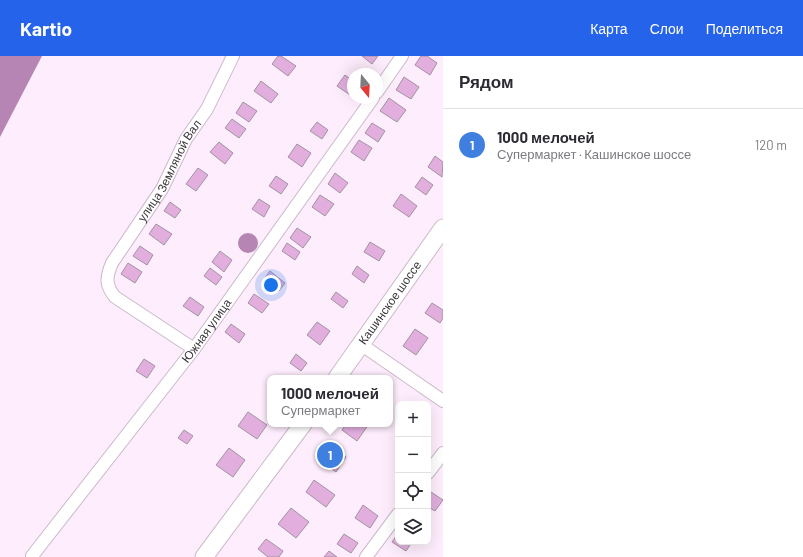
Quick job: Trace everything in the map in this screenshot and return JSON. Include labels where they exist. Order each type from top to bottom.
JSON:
[{"type":"street","name":"улица Земляной Вал","points":[[194,349],[115,297],[107,284],[107,276],[112,263],[162,190],[186,139],[207,110],[233,56]]},
{"type":"street","points":[[383,83],[402,56]]},
{"type":"street","name":"Южная улица","points":[[32,556],[194,349],[369,104]]},
{"type":"street","name":"Кашинское шоссе","points":[[339,375],[362,345],[443,228]]},
{"type":"street","points":[[362,345],[443,401]]},
{"type":"street","points":[[204,557],[301,427]]},
{"type":"street","points":[[431,469],[443,453]]},
{"type":"street","points":[[366,557],[395,518]]},
{"type":"shaded area","points":[[0,56],[42,56],[0,137]]},
{"type":"shaded area","points":[[248,233],[255,236],[258,243],[255,250],[248,253],[241,250],[238,243],[241,236]]},
{"type":"building","points":[[278,56],[281,56],[296,66],[288,76],[272,64]]},
{"type":"building","points":[[362,56],[378,56],[372,64]]},
{"type":"building","points":[[421,56],[427,56],[437,63],[430,75],[415,65]]},
{"type":"building","points":[[345,75],[347,76],[347,93],[337,86]]},
{"type":"building","points":[[404,77],[419,87],[411,99],[396,90]]},
{"type":"building","points":[[261,81],[278,94],[271,103],[254,91]]},
{"type":"building","points":[[389,98],[406,110],[397,122],[380,111]]},
{"type":"building","points":[[243,102],[257,111],[249,122],[236,113]]},
{"type":"building","points":[[232,119],[246,129],[239,138],[225,128]]},
{"type":"building","points":[[317,122],[328,130],[322,139],[310,131]]},
{"type":"building","points":[[372,123],[385,131],[378,142],[365,133]]},
{"type":"building","points":[[359,140],[372,148],[364,161],[351,152]]},
{"type":"building","points":[[219,142],[233,153],[225,164],[210,152]]},
{"type":"building","points":[[297,144],[311,153],[302,167],[288,157]]},
{"type":"building","points":[[435,156],[443,162],[442,177],[428,167]]},
{"type":"building","points":[[198,168],[208,175],[196,191],[186,184]]},
{"type":"building","points":[[335,173],[348,183],[340,193],[328,184]]},
{"type":"building","points":[[276,176],[288,184],[281,194],[269,186]]},
{"type":"building","points":[[422,177],[433,185],[426,195],[415,187]]},
{"type":"building","points":[[401,194],[417,206],[409,217],[393,206]]},
{"type":"building","points":[[320,195],[334,204],[325,216],[312,207]]},
{"type":"building","points":[[259,199],[270,206],[264,217],[252,209]]},
{"type":"building","points":[[170,202],[181,210],[175,218],[164,211]]},
{"type":"building","points":[[156,224],[172,234],[164,245],[149,234]]},
{"type":"building","points":[[297,228],[311,237],[303,248],[290,238]]},
{"type":"building","points":[[370,242],[385,251],[379,261],[364,252]]},
{"type":"building","points":[[287,243],[300,252],[295,260],[282,251]]},
{"type":"building","points":[[140,246],[153,255],[147,265],[133,256]]},
{"type":"building","points":[[220,251],[232,260],[224,272],[212,262]]},
{"type":"building","points":[[128,263],[142,272],[135,283],[121,274]]},
{"type":"building","points":[[357,266],[369,275],[364,283],[352,274]]},
{"type":"building","points":[[210,268],[222,277],[216,285],[204,276]]},
{"type":"building","points":[[270,271],[285,283],[279,291],[264,279]]},
{"type":"building","points":[[336,292],[348,301],[343,308],[331,299]]},
{"type":"building","points":[[254,294],[269,304],[262,313],[248,303]]},
{"type":"building","points":[[190,297],[204,307],[198,316],[183,306]]},
{"type":"building","points":[[432,303],[443,310],[443,318],[440,323],[425,313]]},
{"type":"building","points":[[317,322],[330,331],[320,345],[307,335]]},
{"type":"building","points":[[231,324],[245,334],[239,343],[225,332]]},
{"type":"building","points":[[415,329],[428,338],[416,355],[403,346]]},
{"type":"building","points":[[296,354],[307,363],[301,371],[290,363]]},
{"type":"building","points":[[144,359],[155,366],[147,378],[136,371]]},
{"type":"building","points":[[248,412],[267,425],[257,439],[238,426]]},
{"type":"building","points":[[344,427],[367,427],[357,441],[342,430]]},
{"type":"building","points":[[184,430],[193,436],[187,444],[178,438]]},
{"type":"building","points":[[330,447],[346,457],[336,472],[320,461]]},
{"type":"building","points":[[229,448],[245,460],[233,477],[216,465]]},
{"type":"building","points":[[314,480],[335,495],[326,507],[306,492]]},
{"type":"building","points":[[431,492],[443,500],[435,511],[431,509]]},
{"type":"building","points":[[363,505],[378,516],[370,528],[355,518]]},
{"type":"building","points":[[291,508],[309,522],[296,538],[278,524]]},
{"type":"building","points":[[344,534],[358,543],[351,553],[337,544]]},
{"type":"building","points":[[266,539],[283,551],[279,557],[268,557],[258,549]]},
{"type":"building","points":[[397,545],[410,545],[406,551]]},
{"type":"building","points":[[329,551],[337,557],[324,557]]},
{"type":"place","name":"1000 мелочей","points":[[330,455]]}]
